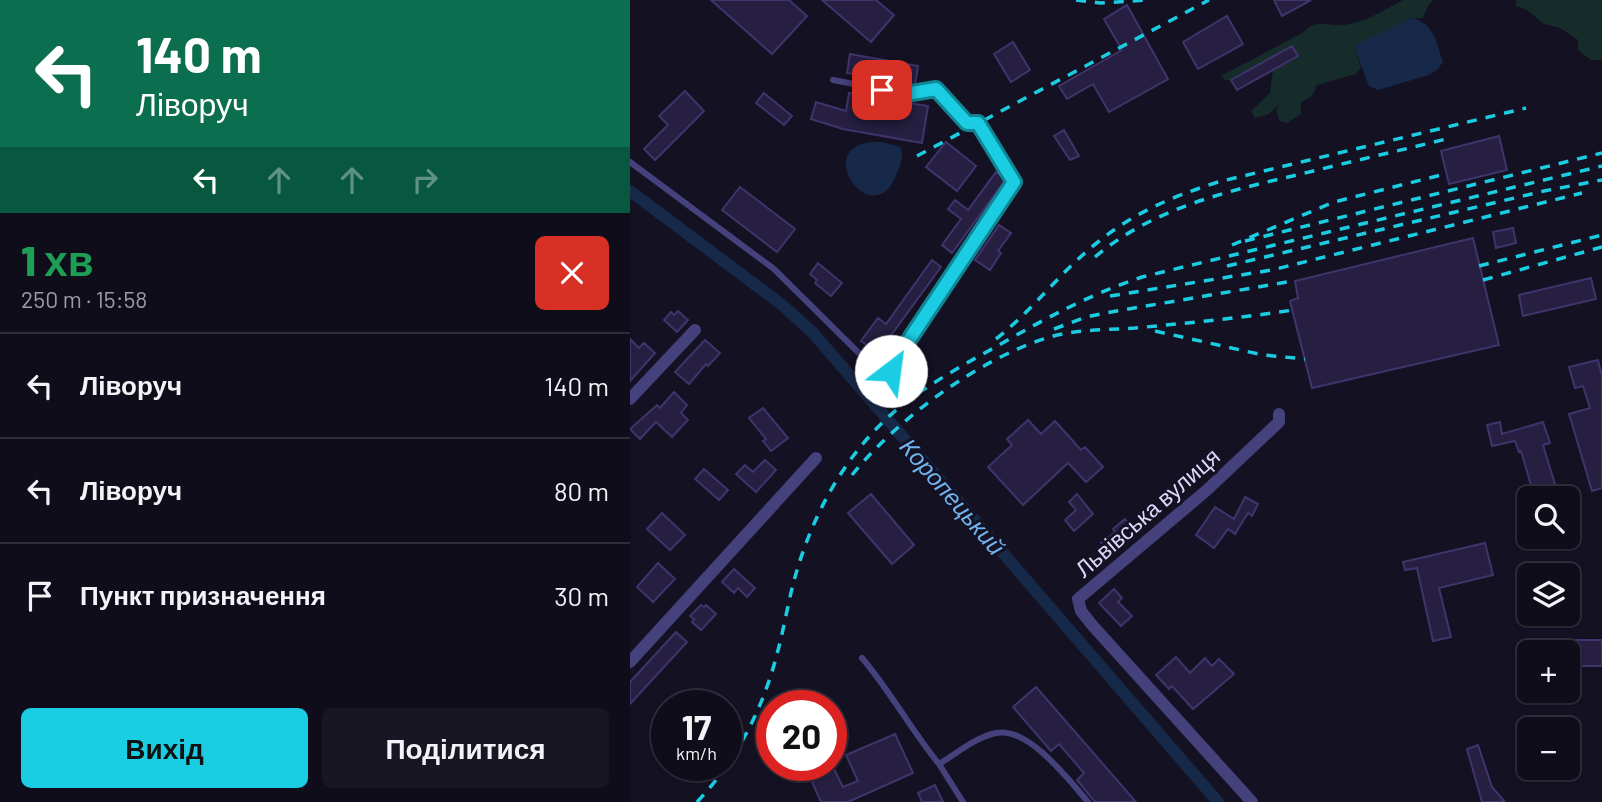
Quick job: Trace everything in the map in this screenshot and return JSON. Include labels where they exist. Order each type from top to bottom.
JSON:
[{"type":"street","points":[[630,399],[695,330]]},
{"type":"street","name":"Львівська вулиця","points":[[1252,802],[1093,626],[1081,611],[1078,599],[1207,490],[1269,433],[1279,422],[1279,414]]},
{"type":"street","points":[[630,662],[816,458]]},
{"type":"lane","points":[[630,162],[774,269],[884,378],[1014,182],[978,123],[967,123],[936,89],[906,94],[833,80]]},
{"type":"lane","points":[[862,658],[891,694],[962,802]]},
{"type":"lane","points":[[939,764],[992,733],[1006,731],[1035,747],[1086,801]]},
{"type":"green space","points":[[1403,0],[1434,0],[1429,4],[1423,18],[1412,18],[1355,50],[1361,67],[1356,74],[1317,85],[1312,96],[1301,102],[1301,114],[1287,123],[1280,121],[1276,111],[1279,104],[1269,114],[1255,118],[1251,111],[1270,93],[1273,70],[1297,56],[1292,46],[1231,80],[1225,80],[1221,76],[1309,27],[1357,22]]},
{"type":"green space","points":[[1516,0],[1602,0],[1602,60],[1591,60],[1578,50],[1578,40],[1560,28],[1544,24],[1527,10],[1516,6]]},
{"type":"water","points":[[1412,18],[1430,29],[1443,62],[1429,75],[1378,90],[1369,86],[1355,49],[1357,44]]},
{"type":"water","points":[[882,142],[900,147],[902,159],[895,178],[884,192],[872,195],[860,190],[851,180],[846,166],[848,154],[860,145]]},
{"type":"building","points":[[711,0],[789,0],[807,16],[772,54]]},
{"type":"building","points":[[822,0],[876,0],[894,15],[871,42]]},
{"type":"building","points":[[1274,0],[1311,0],[1282,16]]},
{"type":"building","points":[[1127,5],[1168,79],[1109,112],[1093,84],[1067,99],[1059,86],[1122,50],[1104,19]]},
{"type":"building","points":[[1227,16],[1243,44],[1198,69],[1183,42]]},
{"type":"building","points":[[1013,42],[1030,70],[1011,82],[994,54]]},
{"type":"building","points":[[1292,46],[1298,56],[1237,90],[1231,80]]},
{"type":"building","points":[[850,54],[918,66],[915,85],[847,73]]},
{"type":"building","points":[[685,91],[704,111],[655,160],[644,149],[668,125],[659,116]]},
{"type":"building","points":[[764,93],[792,116],[784,125],[756,103]]},
{"type":"building","points":[[849,93],[928,106],[922,143],[843,129],[811,119],[816,102],[846,111]]},
{"type":"building","points":[[1064,130],[1079,156],[1070,160],[1054,136]]},
{"type":"building","points":[[1499,136],[1507,170],[1449,184],[1441,151]]},
{"type":"building","points":[[946,142],[976,166],[957,191],[926,167]]},
{"type":"building","points":[[996,172],[1006,179],[952,253],[942,245],[961,219],[948,209],[955,200],[968,210]]},
{"type":"building","points":[[740,187],[795,229],[777,252],[722,210]]},
{"type":"building","points":[[999,225],[1011,233],[998,251],[1001,253],[990,270],[975,260]]},
{"type":"building","points":[[1513,228],[1516,243],[1496,248],[1493,232]]},
{"type":"building","points":[[1473,238],[1499,345],[1312,388],[1290,301],[1298,298],[1295,281]]},
{"type":"building","points":[[932,260],[941,267],[878,353],[861,341],[878,318],[886,324]]},
{"type":"building","points":[[818,263],[842,283],[831,296],[815,283],[817,280],[810,274]]},
{"type":"building","points":[[1591,278],[1596,299],[1523,316],[1519,295]]},
{"type":"building","points":[[678,311],[688,320],[677,332],[664,320],[671,312],[674,315]]},
{"type":"building","points":[[630,339],[639,348],[644,343],[655,353],[630,381]]},
{"type":"building","points":[[705,340],[720,353],[708,366],[706,364],[689,384],[675,372]]},
{"type":"building","points":[[1598,360],[1602,376],[1602,488],[1592,491],[1569,414],[1590,408],[1583,386],[1575,388],[1569,367]]},
{"type":"building","points":[[674,392],[687,405],[681,413],[688,420],[672,437],[656,422],[640,439],[630,429],[657,405],[660,408]]},
{"type":"building","points":[[763,408],[788,438],[771,451],[763,441],[766,439],[749,418]]},
{"type":"building","points":[[1028,420],[1041,434],[1055,421],[1081,450],[1085,447],[1103,467],[1086,482],[1068,463],[1023,505],[988,467],[1012,445],[1007,439]]},
{"type":"building","points":[[1500,422],[1502,434],[1543,422],[1550,443],[1543,445],[1556,486],[1531,486],[1521,451],[1519,452],[1515,441],[1492,446],[1487,425]]},
{"type":"building","points":[[765,460],[776,470],[756,492],[736,474],[745,465],[753,472]]},
{"type":"building","points":[[704,469],[728,490],[719,500],[695,479]]},
{"type":"building","points":[[871,494],[914,545],[892,564],[848,513]]},
{"type":"building","points":[[1077,494],[1093,514],[1074,531],[1065,520],[1076,510],[1069,502]]},
{"type":"building","points":[[1245,497],[1258,504],[1252,516],[1248,513],[1235,534],[1228,529],[1214,548],[1196,535],[1215,507],[1234,519]]},
{"type":"building","points":[[662,513],[685,535],[670,550],[647,529]]},
{"type":"building","points":[[1125,519],[1137,534],[1111,555],[1101,543],[1115,532],[1113,529]]},
{"type":"building","points":[[1485,543],[1493,575],[1439,588],[1451,637],[1433,641],[1417,568],[1405,570],[1403,562]]},
{"type":"building","points":[[658,563],[675,579],[653,602],[637,587]]},
{"type":"building","points":[[734,569],[755,588],[747,597],[738,588],[734,593],[722,582]]},
{"type":"building","points":[[1114,589],[1122,598],[1118,602],[1132,616],[1121,626],[1099,603]]},
{"type":"building","points":[[701,605],[706,605],[716,614],[701,630],[692,622],[694,619],[690,616]]},
{"type":"building","points":[[676,632],[687,642],[630,704],[630,682]]},
{"type":"building","points":[[1580,640],[1602,640],[1602,666],[1580,666]]},
{"type":"building","points":[[1176,657],[1190,673],[1205,658],[1212,666],[1219,659],[1234,674],[1193,709],[1172,686],[1169,689],[1156,675]]},
{"type":"building","points":[[1036,687],[1136,802],[1095,802],[1077,780],[1084,773],[1059,744],[1051,751],[1013,707]]},
{"type":"building","points":[[895,734],[913,773],[848,802],[821,802],[812,781],[840,781],[843,787],[858,781],[847,755]]},
{"type":"building","points":[[1478,745],[1492,787],[1505,802],[1482,802],[1467,749]]},
{"type":"building","points":[[935,785],[943,802],[922,802],[918,793]]},
{"type":"waterway","name":"Коропецький","points":[[630,191],[781,304],[813,333],[1218,802]]},
{"type":"railway","points":[[1076,0],[1100,3],[1148,0]]},
{"type":"railway","points":[[917,156],[1209,0]]},
{"type":"railway","points":[[996,339],[1098,242],[1126,222],[1170,199],[1218,182],[1526,108]]},
{"type":"railway","points":[[1095,257],[1141,226],[1192,204],[1246,187],[1446,139]]},
{"type":"railway","points":[[1245,241],[1602,153]]},
{"type":"railway","points":[[697,802],[736,752],[756,714],[771,674],[803,553],[834,484],[881,424],[923,390],[1051,316],[1142,277],[1602,166]]},
{"type":"railway","points":[[1232,245],[1334,202],[1441,175]]},
{"type":"railway","points":[[1227,266],[1544,191],[1602,180]]},
{"type":"railway","points":[[1110,296],[1272,270],[1582,193]]},
{"type":"railway","points":[[1479,266],[1602,235]]},
{"type":"railway","points":[[1483,280],[1602,247]]},
{"type":"railway","points":[[1054,329],[1086,317],[1287,282]]},
{"type":"railway","points":[[852,475],[892,432],[916,412],[969,375],[1023,347],[1071,332],[1135,328],[1293,310]]},
{"type":"railway","points":[[1155,331],[1263,355],[1305,359]]},
{"type":"route","points":[[882,90],[906,94],[936,89],[967,123],[978,123],[1014,182],[891,371]]}]
